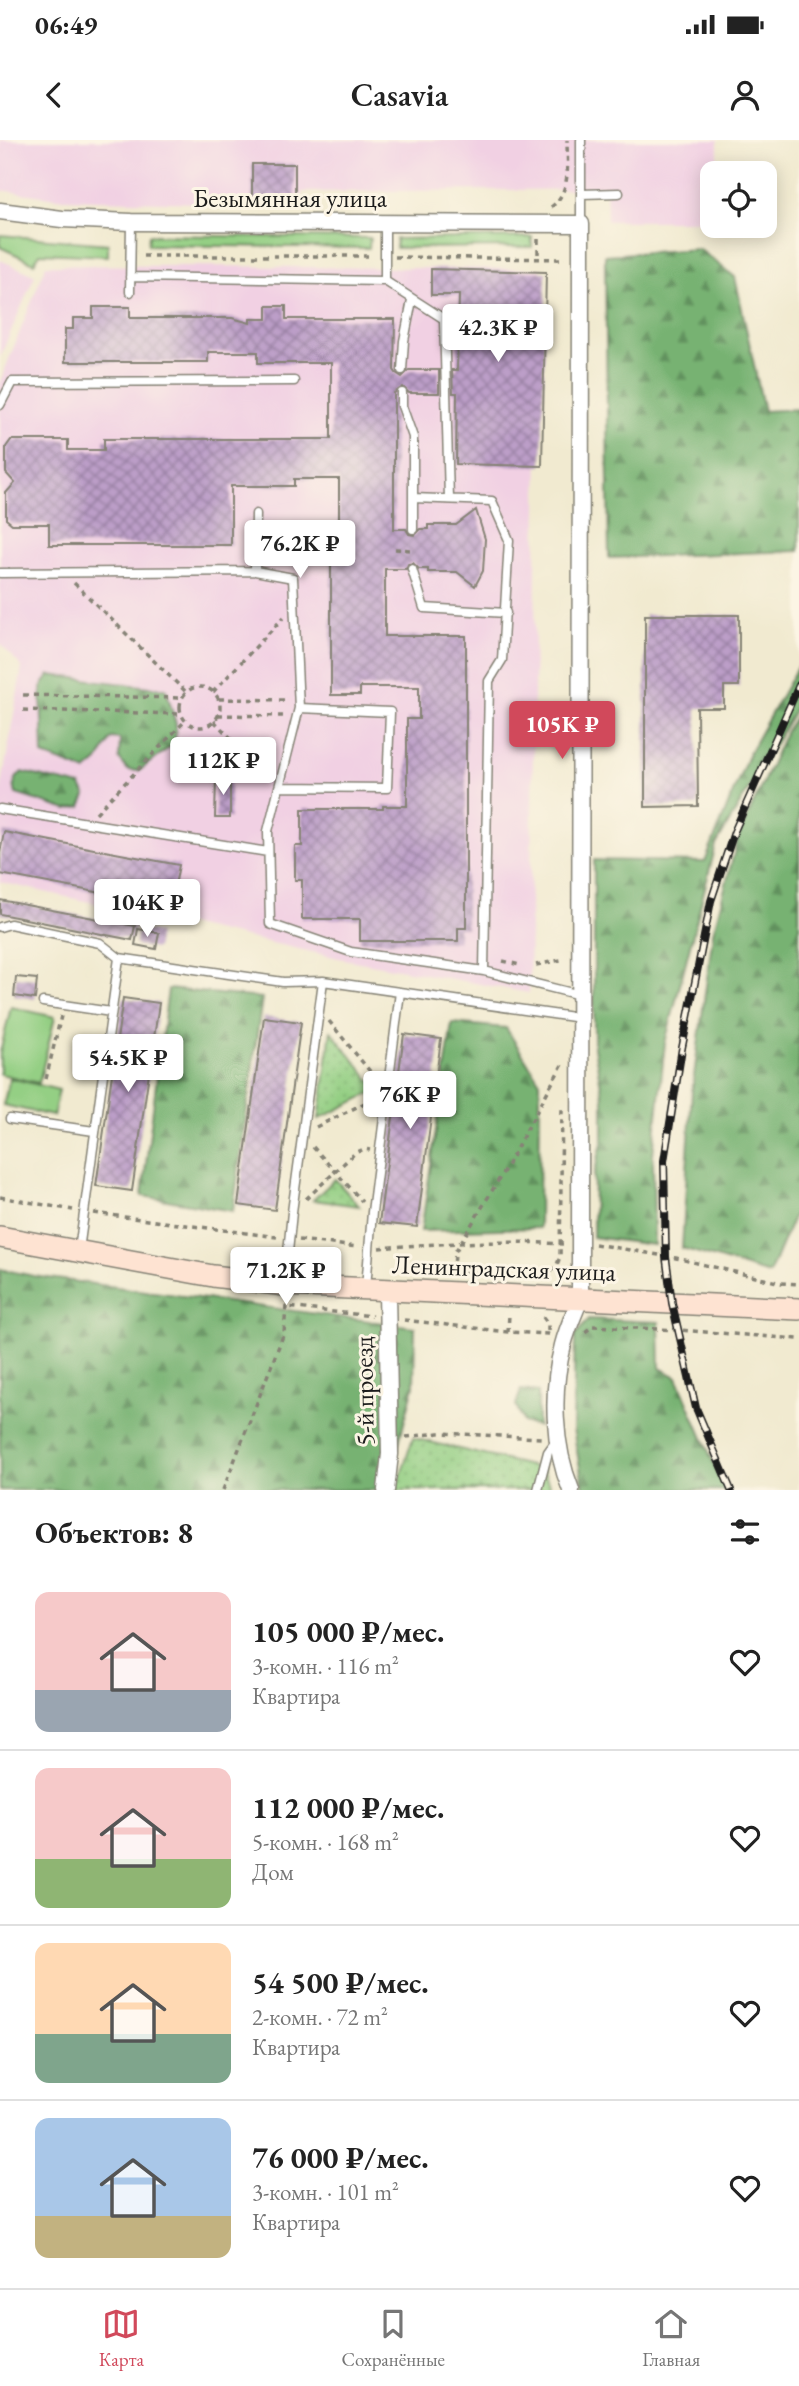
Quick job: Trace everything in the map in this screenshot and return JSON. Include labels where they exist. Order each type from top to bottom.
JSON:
[{"type":"main road","name":"Ленинградская улица","points":[[0,1237],[201,1274],[285,1286],[799,1309]]},
{"type":"street","name":"Безымянная улица","points":[[0,211],[62,219],[131,222],[580,223]]},
{"type":"street","points":[[571,1490],[557,1440],[557,1376],[563,1344],[580,1299],[580,223]]},
{"type":"street","name":"5-й проезд","points":[[376,1291],[387,1318],[389,1439],[386,1490]]},
{"type":"lane","points":[[580,223],[581,140]]},
{"type":"lane","points":[[580,194],[619,193]]},
{"type":"lane","points":[[130,292],[131,222]]},
{"type":"lane","points":[[385,223],[385,281]]},
{"type":"lane","points":[[130,277],[385,281],[444,318],[449,499]]},
{"type":"lane","points":[[401,370],[412,300]]},
{"type":"lane","points":[[0,405],[12,382],[294,381]]},
{"type":"lane","points":[[402,393],[402,406],[413,437],[413,529]]},
{"type":"lane","points":[[413,498],[492,501],[509,540],[502,660],[489,681],[484,971]]},
{"type":"lane","points":[[255,570],[256,514]]},
{"type":"lane","points":[[412,569],[424,608],[506,613]]},
{"type":"lane","points":[[0,573],[255,570],[293,578],[298,708],[268,831],[270,924],[351,952],[484,971],[580,995]]},
{"type":"lane","points":[[279,787],[387,788],[390,712],[298,708]]},
{"type":"lane","points":[[0,809],[268,852]]},
{"type":"lane","points":[[0,927],[10,925],[100,943],[119,958],[283,982],[323,981],[580,1018]]},
{"type":"lane","points":[[79,1252],[119,958]]},
{"type":"lane","points":[[285,1286],[292,1212],[323,981]]},
{"type":"lane","points":[[376,1291],[372,1212],[400,992]]},
{"type":"lane","points":[[43,1002],[111,1012]]},
{"type":"lane","points":[[10,1119],[94,1131]]},
{"type":"lane","points":[[538,1490],[548,1452],[557,1440]]},
{"type":"path","points":[[538,258],[537,212],[547,210],[562,197],[566,184],[567,140]]},
{"type":"path","points":[[130,256],[565,258],[565,272]]},
{"type":"path","points":[[395,549],[412,550]]},
{"type":"path","points":[[63,572],[186,692]]},
{"type":"path","points":[[213,692],[295,605]]},
{"type":"path","points":[[219,699],[218,715],[214,721],[199,727],[185,721],[181,714],[181,698],[186,692],[200,686],[213,692],[219,699],[298,708]]},
{"type":"path","points":[[23,695],[181,698]]},
{"type":"path","points":[[218,715],[298,708]]},
{"type":"path","points":[[23,710],[181,714]]},
{"type":"path","points":[[87,822],[185,721]]},
{"type":"path","points":[[214,721],[279,787]]},
{"type":"path","points":[[562,960],[562,991]]},
{"type":"path","points":[[536,965],[580,960]]},
{"type":"path","points":[[46,1079],[63,1005]]},
{"type":"path","points":[[319,1008],[386,1092],[302,1134],[372,1212]]},
{"type":"path","points":[[562,1053],[562,1079]]},
{"type":"path","points":[[454,1271],[455,1252],[507,1166],[562,1065]]},
{"type":"path","points":[[538,1279],[548,1275],[560,1257],[562,1107]]},
{"type":"path","points":[[292,1212],[355,1153],[364,1149],[379,1151]]},
{"type":"path","points":[[592,1244],[676,1258],[781,1283],[799,1284]]},
{"type":"path","points":[[434,1270],[497,1275]]},
{"type":"path","points":[[223,1490],[284,1333],[286,1307],[508,1332],[552,1334]]},
{"type":"path","points":[[508,1332],[509,1312]]},
{"type":"path","points":[[581,1339],[584,1332],[593,1326],[678,1329],[799,1339]]},
{"type":"path","points":[[389,1439],[439,1433],[509,1435],[557,1440]]},
{"type":"shaded area","points":[[0,140],[718,140],[718,161],[700,161],[700,221],[607,221],[606,189],[302,192],[301,206],[64,199],[0,190]]},
{"type":"shaded area","points":[[0,260],[35,275],[0,357]]},
{"type":"shaded area","points":[[46,265],[541,269],[529,993],[343,959],[0,882],[0,795],[22,667],[0,643],[0,382]]},
{"type":"green space","points":[[0,235],[108,244],[108,256],[40,253],[34,263],[0,247]]},
{"type":"green space","points":[[149,235],[370,238],[369,248],[148,245]]},
{"type":"green space","points":[[532,237],[532,247],[396,248],[396,239]]},
{"type":"green space","points":[[699,249],[735,277],[764,411],[799,409],[799,551],[609,558],[605,255]]},
{"type":"green space","points":[[799,664],[799,702],[716,845],[665,1043],[653,1155],[654,1245],[593,1237],[594,1175],[603,1139],[603,1097],[594,1048],[594,860],[705,862],[749,753]]},
{"type":"green space","points":[[50,675],[166,689],[176,724],[175,743],[139,771],[128,770],[119,759],[120,739],[111,738],[98,761],[86,771],[43,755],[41,687]]},
{"type":"green space","points":[[799,711],[799,1203],[769,1274],[682,1248],[692,1091],[713,933],[738,838],[786,731]]},
{"type":"green space","points":[[22,772],[81,786],[86,796],[81,807],[67,810],[16,794],[15,782]]},
{"type":"green space","points":[[168,989],[262,998],[233,1211],[142,1196]]},
{"type":"green space","points":[[11,1007],[55,1017],[39,1083],[0,1074],[0,1053]]},
{"type":"green space","points":[[452,1023],[506,1028],[540,1082],[539,1228],[421,1231]]},
{"type":"green space","points":[[331,1031],[378,1090],[319,1119]]},
{"type":"green space","points":[[10,1078],[59,1090],[53,1116],[3,1105]]},
{"type":"green space","points":[[335,1179],[359,1206],[313,1200]]},
{"type":"green space","points":[[0,1269],[34,1276],[415,1327],[414,1386],[386,1490],[0,1490]]},
{"type":"green space","points":[[589,1319],[659,1322],[660,1368],[677,1377],[725,1490],[584,1490],[573,1429],[575,1335]]},
{"type":"green space","points":[[521,1390],[538,1392],[538,1426],[524,1423],[516,1405]]},
{"type":"green space","points":[[413,1438],[543,1469],[551,1490],[396,1490]]},
{"type":"building","points":[[252,164],[295,164],[295,200],[252,200]]},
{"type":"building","points":[[431,269],[546,272],[542,466],[456,464],[457,393],[453,393],[452,370],[457,370],[459,295],[431,295]]},
{"type":"building","points":[[267,306],[286,306],[286,319],[395,319],[396,373],[402,377],[409,370],[439,370],[439,393],[409,393],[403,387],[394,393],[394,529],[406,529],[409,534],[414,535],[420,529],[428,529],[428,525],[456,525],[476,510],[485,539],[483,571],[475,586],[457,572],[428,572],[428,569],[419,569],[413,563],[408,564],[406,569],[385,569],[385,636],[466,636],[466,928],[458,928],[458,941],[360,941],[360,919],[302,919],[302,880],[295,880],[295,846],[302,846],[302,809],[383,809],[383,806],[407,806],[407,719],[419,719],[419,687],[360,687],[360,695],[331,695],[331,526],[339,526],[339,479],[294,479],[294,486],[231,486],[231,545],[49,545],[49,524],[12,524],[6,519],[6,493],[15,483],[6,473],[6,447],[11,440],[68,440],[68,450],[104,450],[104,439],[331,439],[331,363],[258,363],[258,352],[208,352],[208,362],[65,362],[65,329],[73,329],[73,318],[93,318],[93,307],[130,307],[130,318],[232,318],[250,323],[250,319],[267,319]]},
{"type":"building","points":[[645,615],[739,615],[739,686],[724,686],[724,708],[697,708],[698,806],[645,807]]},
{"type":"building","points":[[216,776],[230,776],[230,818],[215,818]]},
{"type":"building","points":[[4,832],[179,865],[171,906],[0,874]]},
{"type":"building","points":[[0,900],[135,926],[132,940],[0,914]]},
{"type":"building","points":[[138,929],[159,933],[156,949],[135,945]]},
{"type":"building","points":[[16,977],[37,979],[35,999],[14,996]]},
{"type":"building","points":[[123,998],[159,1003],[132,1191],[96,1186]]},
{"type":"building","points":[[264,1017],[301,1022],[275,1210],[238,1205]]},
{"type":"building","points":[[404,1034],[441,1039],[417,1227],[379,1223]]},
{"type":"railway","points":[[731,1490],[696,1408],[672,1303],[666,1257],[664,1161],[682,1048],[711,901],[734,832],[799,685]]}]
